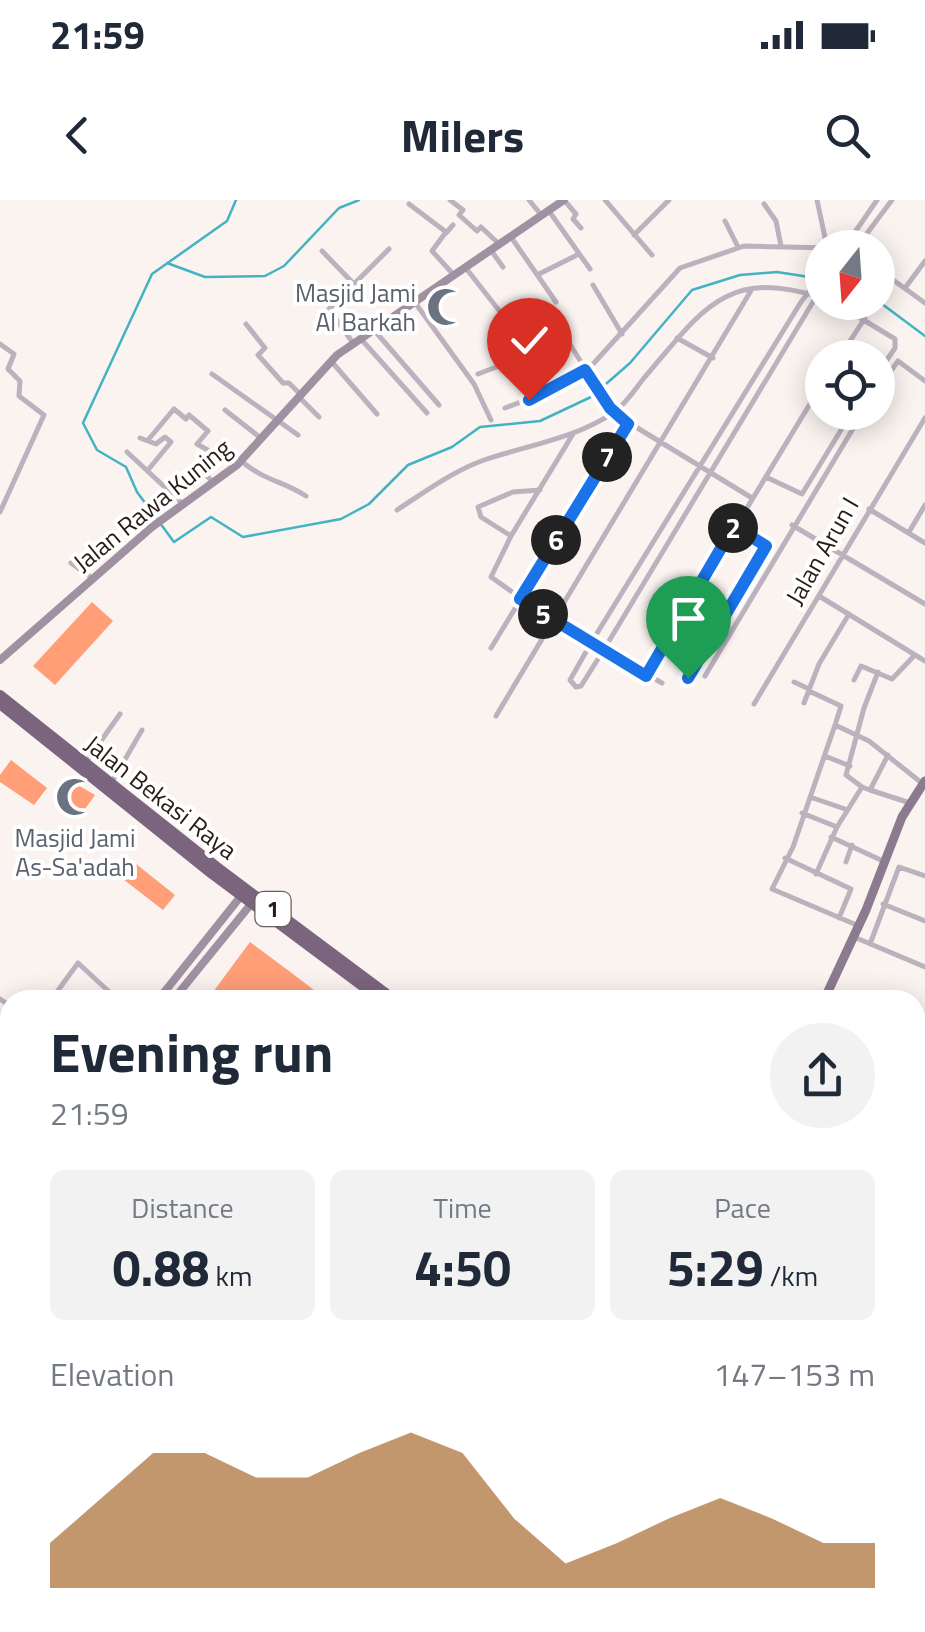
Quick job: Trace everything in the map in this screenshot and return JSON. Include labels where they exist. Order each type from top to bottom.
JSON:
[{"type":"highway","name":"Jalan Bekasi Raya","points":[[0,695],[369,990]]},
{"type":"highway","name":"Jalan Bekasi Raya","points":[[0,704],[246,900],[379,990]]},
{"type":"main road","points":[[829,990],[910,803],[924,784]]},
{"type":"street","points":[[450,200],[462,210],[459,216],[477,232],[482,227],[503,267]]},
{"type":"street","points":[[528,200],[545,213],[590,269]]},
{"type":"street","points":[[564,200],[576,212],[573,218],[581,228]]},
{"type":"street","name":"Jalan Rawa Kuning","points":[[0,660],[152,528],[238,463],[330,361],[564,200]]},
{"type":"street","points":[[605,200],[652,255]]},
{"type":"street","points":[[634,235],[669,200]]},
{"type":"street","points":[[817,200],[825,230]]},
{"type":"street","points":[[856,230],[877,200]]},
{"type":"street","points":[[870,230],[892,200]]},
{"type":"street","points":[[409,204],[446,232]]},
{"type":"street","points":[[764,204],[776,221],[781,246]]},
{"type":"street","points":[[724,221],[738,247]]},
{"type":"street","points":[[454,225],[432,251],[454,276]]},
{"type":"street","points":[[511,238],[556,302]]},
{"type":"street","points":[[505,408],[529,400],[585,370],[622,334],[675,271],[738,247],[805,246]]},
{"type":"street","points":[[389,249],[329,310],[427,413]]},
{"type":"street","points":[[322,251],[353,284]]},
{"type":"street","points":[[537,275],[579,254]]},
{"type":"street","points":[[905,288],[925,261]]},
{"type":"street","points":[[465,267],[505,318]]},
{"type":"street","points":[[895,281],[925,303]]},
{"type":"street","points":[[593,285],[622,334]]},
{"type":"street","points":[[496,716],[752,289]]},
{"type":"street","points":[[397,510],[470,466],[575,431],[613,413],[677,338],[716,302],[752,289],[805,291]]},
{"type":"street","points":[[416,304],[467,374],[490,420]]},
{"type":"street","points":[[805,310],[701,466],[591,643],[570,682],[576,688],[603,651],[805,312]]},
{"type":"street","points":[[868,320],[895,340]]},
{"type":"street","points":[[556,322],[613,413],[752,498]]},
{"type":"street","points":[[246,324],[265,348],[258,355],[284,384],[290,382],[319,417]]},
{"type":"street","points":[[374,330],[439,406]]},
{"type":"street","points":[[478,374],[522,357],[562,332]]},
{"type":"street","points":[[677,338],[713,358]]},
{"type":"street","points":[[0,344],[14,354],[8,369],[20,380],[19,396],[44,415],[0,512]]},
{"type":"street","points":[[330,361],[377,414]]},
{"type":"street","points":[[895,364],[902,362],[925,381]]},
{"type":"street","points":[[212,374],[298,435]]},
{"type":"street","points":[[148,440],[174,409],[186,418],[190,415],[208,431],[197,444],[306,496]]},
{"type":"street","points":[[225,410],[262,439]]},
{"type":"street","points":[[646,676],[805,412]]},
{"type":"street","name":"Jalan Arun I","points":[[754,704],[925,418]]},
{"type":"street","points":[[491,648],[628,424]]},
{"type":"street","points":[[766,477],[802,494],[841,430]]},
{"type":"street","points":[[704,676],[851,430]]},
{"type":"street","points":[[575,431],[511,536],[491,577],[552,620],[662,683]]},
{"type":"street","points":[[140,438],[156,444],[165,437],[171,444],[148,470]]},
{"type":"street","points":[[127,452],[183,504]]},
{"type":"street","points":[[201,470],[212,480]]},
{"type":"street","points":[[511,536],[481,517],[478,507],[513,492],[540,490]]},
{"type":"street","points":[[908,532],[925,505]]},
{"type":"street","points":[[869,509],[925,543]]},
{"type":"street","points":[[792,525],[925,604]]},
{"type":"street","points":[[688,678],[767,549],[734,526]]},
{"type":"street","points":[[71,562],[92,578]]},
{"type":"street","points":[[819,596],[925,661]]},
{"type":"street","points":[[804,702],[848,614]]},
{"type":"street","points":[[854,680],[861,666],[892,678],[914,656]]},
{"type":"street","points":[[878,672],[846,776],[870,790],[910,803]]},
{"type":"street","points":[[794,682],[841,706],[836,722]]},
{"type":"street","points":[[84,764],[120,714]]},
{"type":"street","points":[[859,926],[773,890],[793,846],[835,725],[858,734],[924,784]]},
{"type":"street","points":[[110,784],[142,730]]},
{"type":"street","points":[[824,755],[850,766]]},
{"type":"street","points":[[870,790],[888,756]]},
{"type":"street","points":[[816,874],[845,809],[862,786]]},
{"type":"street","points":[[809,797],[845,809]]},
{"type":"street","points":[[802,813],[837,826]]},
{"type":"street","points":[[831,837],[886,862]]},
{"type":"street","points":[[846,862],[852,845]]},
{"type":"street","points":[[785,858],[851,889],[838,918]]},
{"type":"street","points":[[870,944],[883,904],[902,866],[925,876]]},
{"type":"street","points":[[167,990],[246,900]]},
{"type":"street","points":[[181,990],[246,900]]},
{"type":"street","points":[[883,904],[925,921]]},
{"type":"street","points":[[854,938],[925,967]]},
{"type":"street","points":[[58,990],[78,963],[107,990]]},
{"type":"building","points":[[92,602],[113,621],[55,685],[33,666]]},
{"type":"building","points":[[11,760],[47,788],[34,805],[0,782],[0,775]]},
{"type":"building","name":"Masjid Jami As-Sa'adah","points":[[69,780],[95,795],[80,816],[56,795]]},
{"type":"building","points":[[131,860],[175,895],[163,910],[119,876]]},
{"type":"building","points":[[250,942],[314,990],[214,990]]},
{"type":"waterway","points":[[236,200],[227,221],[152,274],[83,423],[97,450],[126,467],[137,492],[174,542],[211,517],[243,537],[341,519],[369,504],[408,465],[452,447],[480,427],[540,421],[591,397],[630,363],[692,290],[740,275],[777,272],[805,276]]},
{"type":"waterway","points":[[167,263],[205,277],[265,276],[284,266],[339,208],[359,200]]},
{"type":"waterway","points":[[895,314],[925,336]]},
{"type":"place","name":"Masjid Jami Al Barkah","points":[[446,307]]},
{"type":"place","name":"Masjid Jami As-Sa'adah","points":[[75,797]]},
{"type":"route","points":[[529,400],[585,370],[613,413],[628,424],[520,599],[603,651],[646,676],[734,526],[766,546],[688,678]]}]
